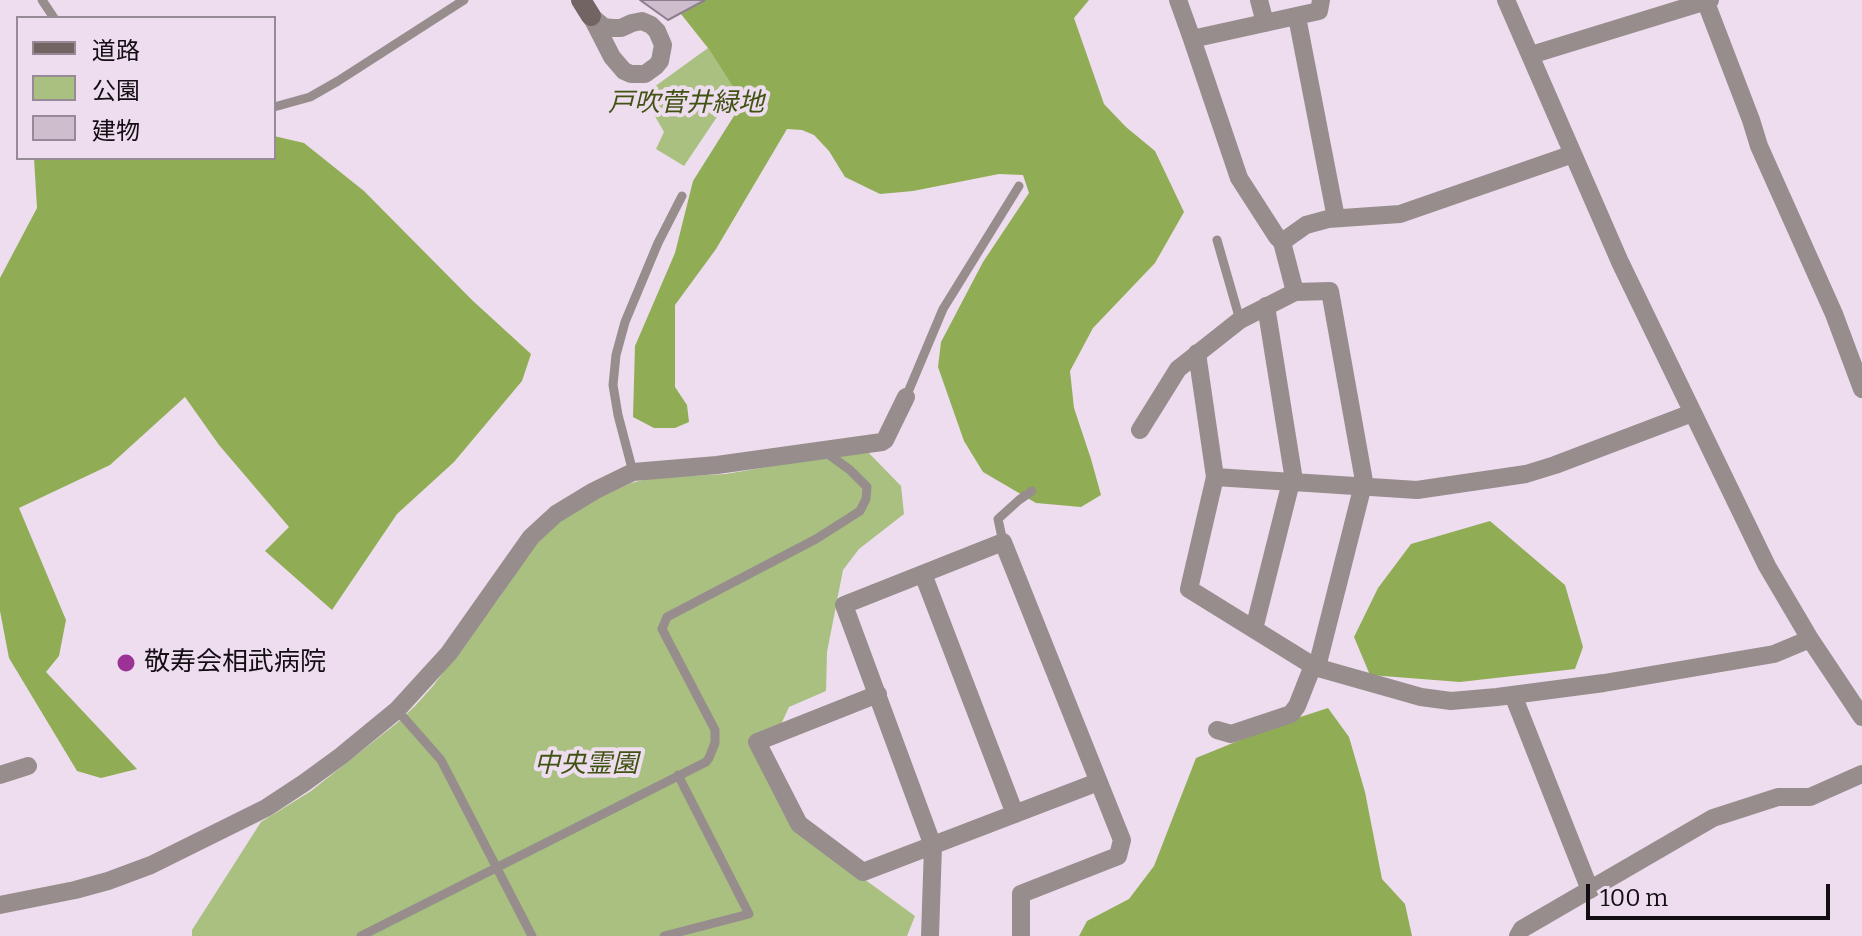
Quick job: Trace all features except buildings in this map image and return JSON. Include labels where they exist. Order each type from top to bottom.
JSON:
[{"type":"street","points":[[1178,0],[1239,178],[1282,242],[1295,292]]},
{"type":"street","points":[[1259,0],[1265,23]]},
{"type":"street","points":[[1192,39],[1319,11],[1321,0]]},
{"type":"street","points":[[1506,0],[1620,262],[1767,566],[1810,639],[1862,717]]},
{"type":"street","points":[[1531,55],[1707,0],[1759,146],[1834,314],[1862,389]]},
{"type":"street","points":[[1297,17],[1336,218]]},
{"type":"street","points":[[1282,242],[1306,225],[1336,218],[1400,214],[1573,154]]},
{"type":"street","points":[[1140,430],[1178,369],[1240,320],[1295,292],[1330,291],[1363,487],[1315,667],[1297,706],[1291,714],[1231,734],[1217,730]]},
{"type":"street","points":[[1254,629],[1293,474],[1266,306]]},
{"type":"street","points":[[1197,353],[1215,477],[1189,589],[1315,667],[1421,697],[1451,701],[1604,683],[1774,654],[1810,639]]},
{"type":"street","points":[[0,905],[75,890],[151,865],[266,808],[304,783],[397,710],[449,653],[531,537],[556,514],[594,491],[633,472],[717,465],[885,440],[906,397]]},
{"type":"street","points":[[1215,477],[1417,490],[1526,474],[1692,413]]},
{"type":"street","points":[[930,936],[933,846],[844,605],[1003,542],[1122,840],[1118,856],[1021,894],[1021,936]]},
{"type":"street","points":[[923,574],[1015,814]]},
{"type":"street","points":[[878,694],[757,742],[799,824],[863,872],[1098,782]]},
{"type":"street","points":[[1513,695],[1590,890]]},
{"type":"street","points":[[0,775],[28,766]]},
{"type":"street","points":[[1518,936],[1522,929],[1713,818],[1778,797],[1810,797],[1862,774]]},
{"type":"lane","points":[[276,106],[310,97],[464,0]]},
{"type":"lane","points":[[906,397],[943,309],[1019,186]]},
{"type":"lane","points":[[633,472],[613,385],[616,355],[625,322],[658,243],[682,196]]},
{"type":"lane","points":[[1217,240],[1240,320]]},
{"type":"lane","points":[[361,936],[706,762],[716,735],[662,629],[667,617],[816,539],[860,511],[867,487],[824,451]]},
{"type":"lane","points":[[1003,542],[998,519],[1032,491]]},
{"type":"lane","points":[[397,710],[441,760],[532,936]]},
{"type":"lane","points":[[664,936],[749,914],[678,775]]},
{"type":"green space","points":[[705,0],[1089,0],[1074,18],[1104,104],[1155,151],[1184,212],[1155,263],[1093,328],[1070,371],[1074,408],[1101,495],[1081,507],[1036,503],[983,472],[964,441],[938,367],[941,342],[983,262],[1029,193],[1023,175],[999,174],[913,191],[880,194],[845,177],[829,151],[814,135],[802,130],[787,129],[716,249],[675,305],[675,387],[687,405],[689,422],[675,428],[654,428],[633,417],[635,346],[675,253],[693,181],[749,92],[735,90],[681,14]]},
{"type":"green space","name":"戸吹菅井緑地","points":[[708,48],[735,90],[684,166],[656,149],[664,132],[643,95]]},
{"type":"green space","points":[[276,136],[304,143],[364,191],[472,300],[531,354],[522,381],[454,462],[397,514],[332,610],[265,551],[289,527],[219,445],[185,397],[110,465],[19,508],[66,620],[59,656],[46,672],[137,769],[101,778],[77,771],[9,658],[0,611],[0,278],[37,208],[34,160],[276,160]]},
{"type":"green space","name":"中央霊園","points":[[866,450],[901,486],[904,514],[859,549],[843,570],[827,652],[826,691],[789,707],[778,731],[754,739],[794,828],[915,916],[907,936],[192,936],[192,930],[261,822],[311,791],[415,706],[499,598],[535,543],[562,519],[631,483],[651,478],[726,474]]},
{"type":"green space","points":[[1490,521],[1565,585],[1583,647],[1575,669],[1460,682],[1370,675],[1354,637],[1378,588],[1411,544]]},
{"type":"green space","points":[[1328,708],[1349,737],[1365,792],[1382,879],[1405,904],[1412,936],[1079,936],[1087,921],[1129,899],[1154,866],[1196,758]]},
{"type":"place","name":"敬寿会相武病院","points":[[126,663]]}]
